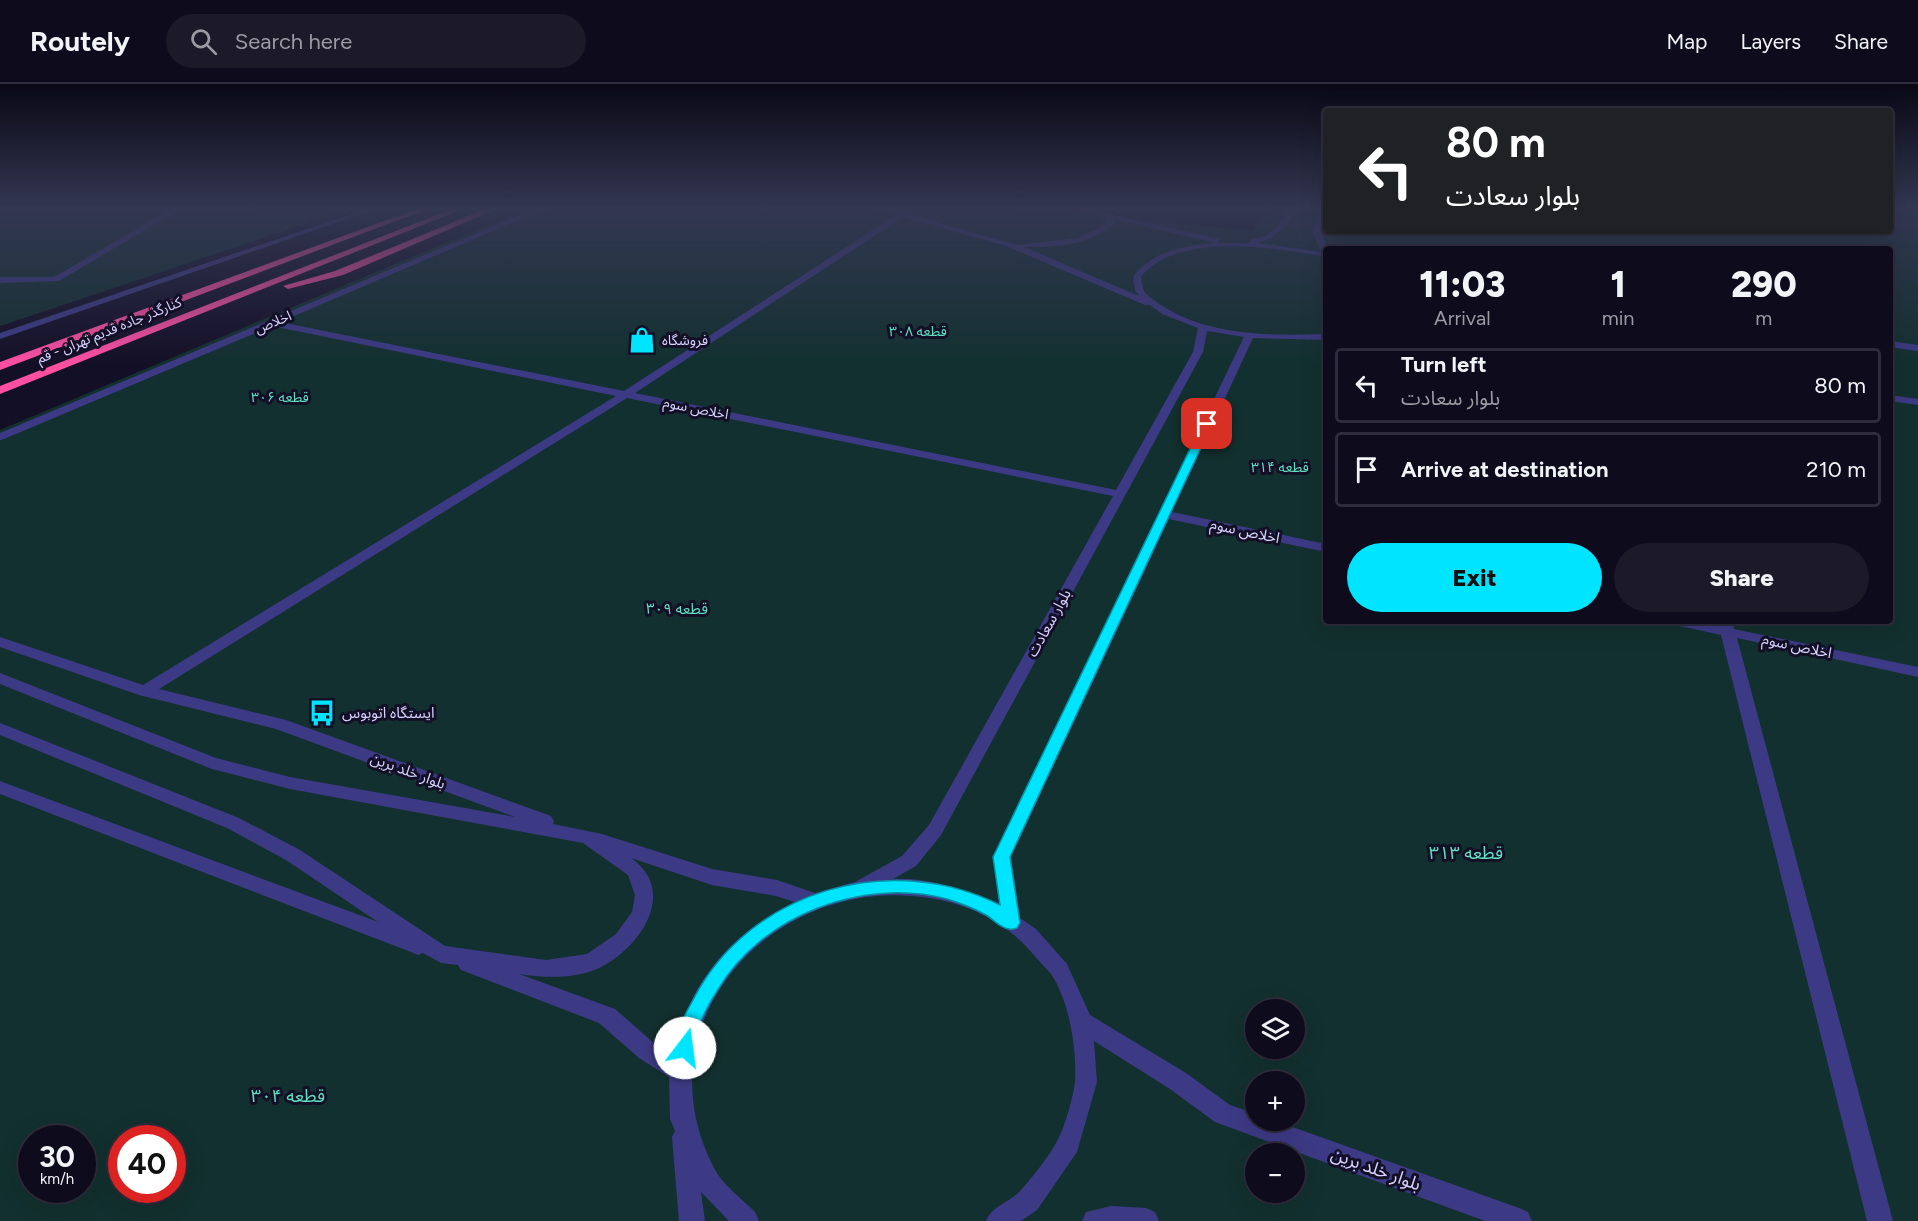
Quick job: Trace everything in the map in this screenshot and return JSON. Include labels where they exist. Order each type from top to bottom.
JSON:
[{"type":"highway","points":[[0,366],[286,260]]},
{"type":"highway","name":"کنارگذر جاده قدیم تهران - قم","points":[[0,390],[328,260]]},
{"type":"highway","points":[[208,307],[339,273],[370,260]]},
{"type":"street","points":[[0,280],[56,279],[89,260]]},
{"type":"street","points":[[0,336],[223,260]]},
{"type":"street","name":"اخلاص","points":[[0,437],[419,260]]},
{"type":"street","points":[[145,691],[626,394],[831,260]]},
{"type":"street","points":[[1046,260],[1203,327],[1249,336],[1296,339],[1323,337]]},
{"type":"street","points":[[1156,307],[1139,291],[1137,277],[1148,264],[1157,260]]},
{"type":"street","name":"اخلاص سوم","points":[[272,322],[1120,494]]},
{"type":"street","name":"بلوار سعادت","points":[[857,889],[909,861],[935,830],[1198,352],[1203,327]]},
{"type":"street","points":[[1011,923],[1002,857],[1249,336]]},
{"type":"street","points":[[1893,344],[1918,348]]},
{"type":"street","points":[[1893,398],[1918,402]]},
{"type":"street","name":"اخلاص سوم","points":[[1165,514],[1323,547]]},
{"type":"street","name":"اخلاص سوم","points":[[1707,624],[1727,626],[1918,672]]},
{"type":"street","points":[[1727,626],[1880,1221]]},
{"type":"street","name":"بلوار خلد برین","points":[[0,642],[145,691],[280,724],[588,837],[712,877],[777,888],[815,901]]},
{"type":"street","points":[[0,678],[212,763],[290,783],[588,837],[636,871],[645,895],[641,915],[623,940],[592,962],[546,969],[441,954],[293,855],[233,823],[0,729]]},
{"type":"street","points":[[4,792],[607,1016],[647,1051],[680,1071]]},
{"type":"street","points":[[692,1221],[682,1119],[680,1071],[690,1026],[711,984],[739,949],[775,921],[815,901],[857,889],[904,886],[949,893],[992,909],[1029,935],[1059,970],[1082,1022],[1086,1082],[1069,1144],[1028,1201],[999,1221]]},
{"type":"street","name":"بلوار خلد برین","points":[[1082,1022],[1178,1081],[1223,1114],[1518,1221]]},
{"type":"street","points":[[682,1119],[706,1179],[746,1221]]},
{"type":"street","points":[[1095,1221],[1111,1218],[1146,1221]]},
{"type":"green space","points":[[0,260],[197,260],[0,326]]},
{"type":"green space","points":[[405,260],[1323,260],[1323,624],[1893,624],[1893,260],[1918,260],[1918,1221],[0,1221],[0,430]]},
{"type":"place","name":"فروشگاه","points":[[642,340]]},
{"type":"place","name":"ایستگاه اتوبوس","points":[[322,713]]},
{"type":"route","points":[[685,1048],[690,1026],[711,984],[739,949],[775,921],[815,901],[857,889],[904,886],[949,893],[992,909],[1011,923],[1002,857],[1207,424]]},
{"type":"park label","name":"قطعه ۳۰۸","points":[[918,331]]},
{"type":"park label","name":"قطعه ۳۰۶","points":[[280,397]]},
{"type":"park label","name":"قطعه ۳۱۴","points":[[1280,467]]},
{"type":"park label","name":"قطعه ۳۰۹","points":[[677,609]]},
{"type":"park label","name":"قطعه ۳۱۳","points":[[1466,853]]},
{"type":"park label","name":"قطعه ۳۰۴","points":[[288,1096]]}]
